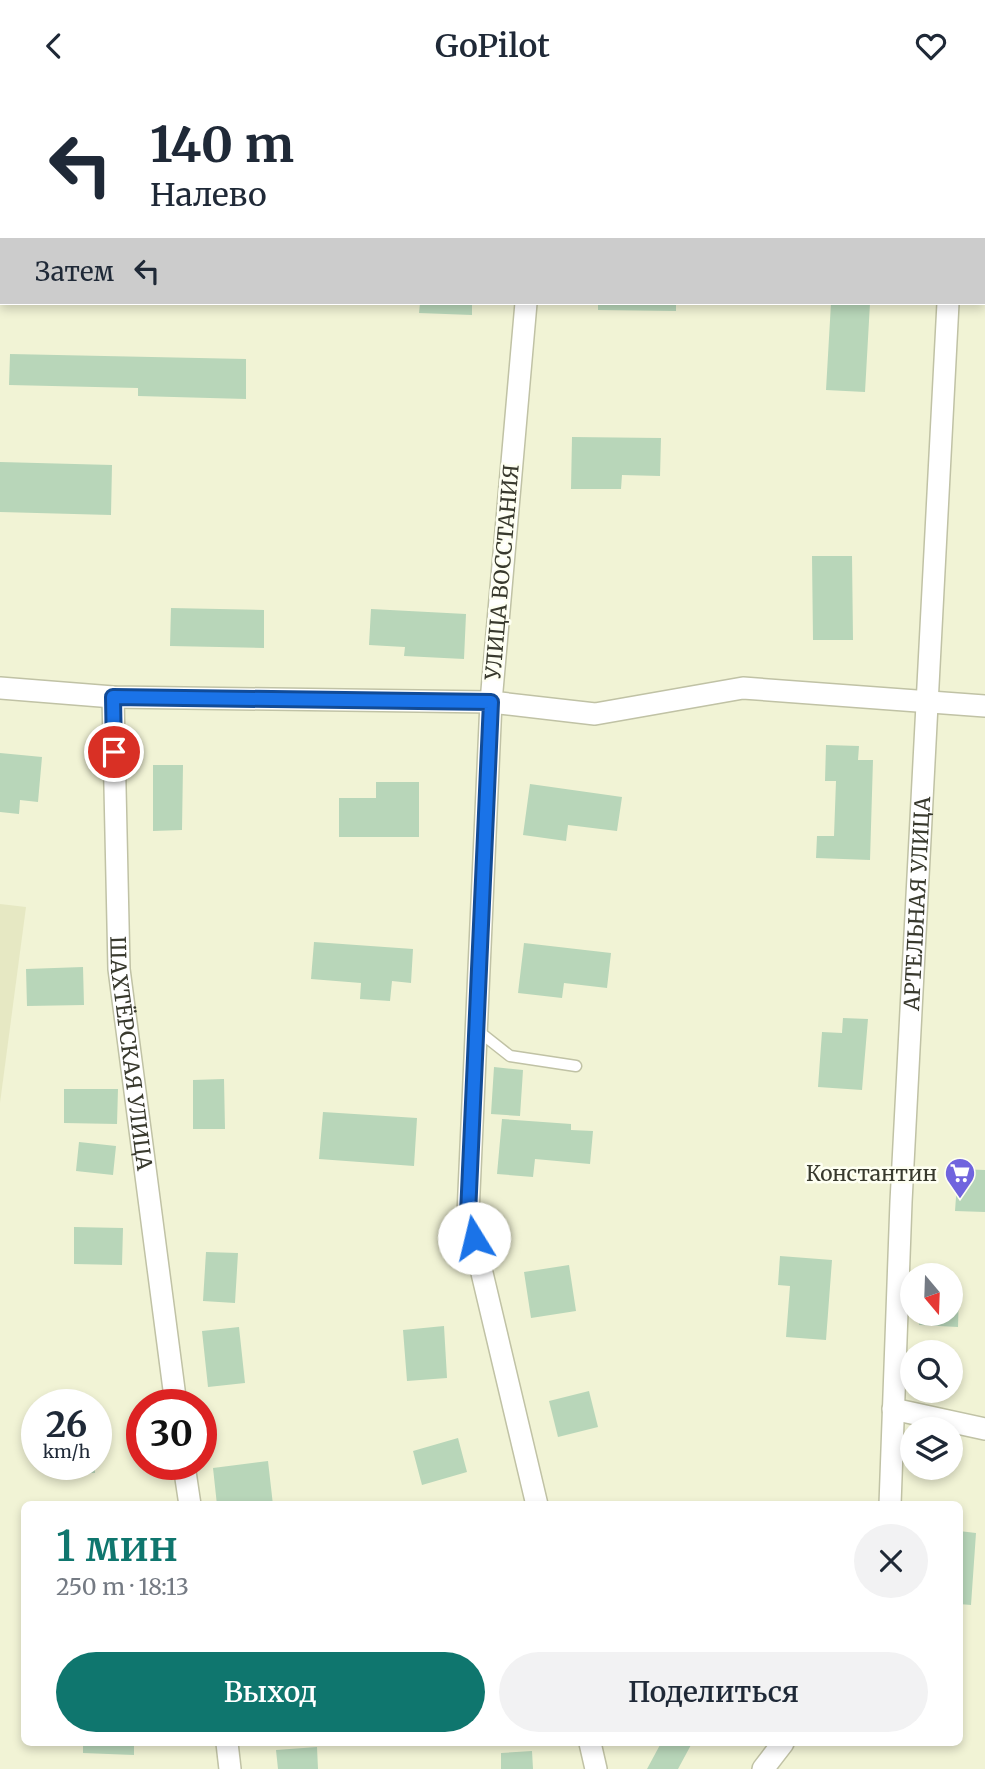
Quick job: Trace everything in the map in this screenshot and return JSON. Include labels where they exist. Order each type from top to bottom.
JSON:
[{"type":"street","name":"УЛИЦА ВОССТАНИЯ","points":[[526,305],[491,702],[468,1214],[536,1501]]},
{"type":"street","name":"АРТЕЛЬНАЯ УЛИЦА","points":[[890,1501],[901,1202],[948,305]]},
{"type":"street","points":[[0,688],[113,697],[491,702],[595,713],[743,688],[985,706]]},
{"type":"street","name":"ШАХТЁРСКАЯ УЛИЦА","points":[[113,697],[119,969],[174,1389]]},
{"type":"street","points":[[893,1409],[985,1429]]},
{"type":"street","points":[[186,1480],[189,1501]]},
{"type":"street","points":[[226,1746],[230,1769]]},
{"type":"street","points":[[591,1746],[596,1769]]},
{"type":"street","points":[[763,1769],[781,1746]]},
{"type":"lane","points":[[477,1030],[510,1056],[576,1066]]},
{"type":"shaded area","points":[[0,904],[26,907],[0,1103]]},
{"type":"building","points":[[420,305],[472,305],[472,315],[419,313]]},
{"type":"building","points":[[598,305],[676,305],[676,311],[598,310]]},
{"type":"building","points":[[831,305],[870,305],[865,392],[826,390]]},
{"type":"building","points":[[10,354],[246,359],[246,399],[138,396],[138,388],[9,385]]},
{"type":"building","points":[[572,437],[661,438],[660,476],[622,475],[621,489],[571,489]]},
{"type":"building","points":[[0,462],[112,465],[111,515],[0,512]]},
{"type":"building","points":[[812,556],[852,556],[853,640],[813,640]]},
{"type":"building","points":[[171,608],[264,610],[264,648],[170,646]]},
{"type":"building","points":[[371,609],[466,614],[464,659],[404,656],[405,647],[369,645]]},
{"type":"building","points":[[826,745],[859,746],[858,760],[873,760],[870,860],[816,858],[817,836],[834,836],[836,781],[825,781]]},
{"type":"building","points":[[0,753],[42,757],[38,802],[20,800],[19,814],[0,812]]},
{"type":"building","points":[[153,765],[183,765],[182,830],[153,831]]},
{"type":"building","points":[[376,782],[419,782],[419,837],[339,837],[339,798],[376,798]]},
{"type":"building","points":[[530,784],[622,797],[617,831],[568,825],[566,841],[523,835]]},
{"type":"building","points":[[314,942],[413,949],[411,983],[392,981],[390,1001],[360,999],[361,983],[311,979]]},
{"type":"building","points":[[524,943],[611,953],[607,988],[564,983],[562,998],[518,993]]},
{"type":"building","points":[[83,967],[84,1005],[27,1006],[26,969]]},
{"type":"building","points":[[843,1018],[868,1019],[862,1090],[818,1087],[822,1032],[842,1033]]},
{"type":"building","points":[[494,1067],[523,1070],[520,1116],[491,1114]]},
{"type":"building","points":[[224,1079],[225,1129],[193,1129],[193,1080]]},
{"type":"building","points":[[64,1089],[118,1089],[117,1124],[64,1123]]},
{"type":"building","points":[[323,1112],[417,1118],[414,1166],[319,1159]]},
{"type":"building","points":[[502,1119],[571,1124],[571,1130],[593,1131],[590,1164],[535,1159],[533,1177],[497,1174]]},
{"type":"building","points":[[79,1142],[116,1146],[113,1175],[76,1171]]},
{"type":"building","points":[[958,1169],[985,1170],[985,1212],[955,1211]]},
{"type":"building","points":[[74,1227],[123,1228],[122,1265],[74,1264]]},
{"type":"building","points":[[206,1252],[238,1253],[235,1303],[203,1301]]},
{"type":"building","points":[[780,1256],[832,1260],[826,1340],[786,1337],[790,1286],[778,1285]]},
{"type":"building","points":[[569,1265],[576,1311],[531,1318],[524,1272]]},
{"type":"building","points":[[444,1326],[447,1378],[407,1381],[403,1330]]},
{"type":"building","points":[[239,1327],[245,1383],[208,1387],[202,1331]]},
{"type":"building","points":[[589,1391],[598,1427],[558,1437],[549,1401]]},
{"type":"building","points":[[458,1438],[467,1472],[422,1485],[413,1451]]},
{"type":"building","points":[[268,1461],[273,1501],[217,1501],[214,1480],[217,1480],[217,1467]]},
{"type":"building","points":[[963,1531],[976,1533],[971,1605],[963,1604]]},
{"type":"building","points":[[83,1746],[134,1746],[134,1755],[83,1753]]},
{"type":"building","points":[[659,1746],[690,1746],[678,1769],[647,1769]]},
{"type":"building","points":[[317,1747],[318,1769],[278,1769],[276,1750]]},
{"type":"building","points":[[532,1751],[533,1769],[501,1769],[501,1753]]},
{"type":"place","name":"Константин","points":[[960,1200]]},
{"type":"route","points":[[114,752],[113,697],[491,702],[468,1214],[474,1238]]}]
